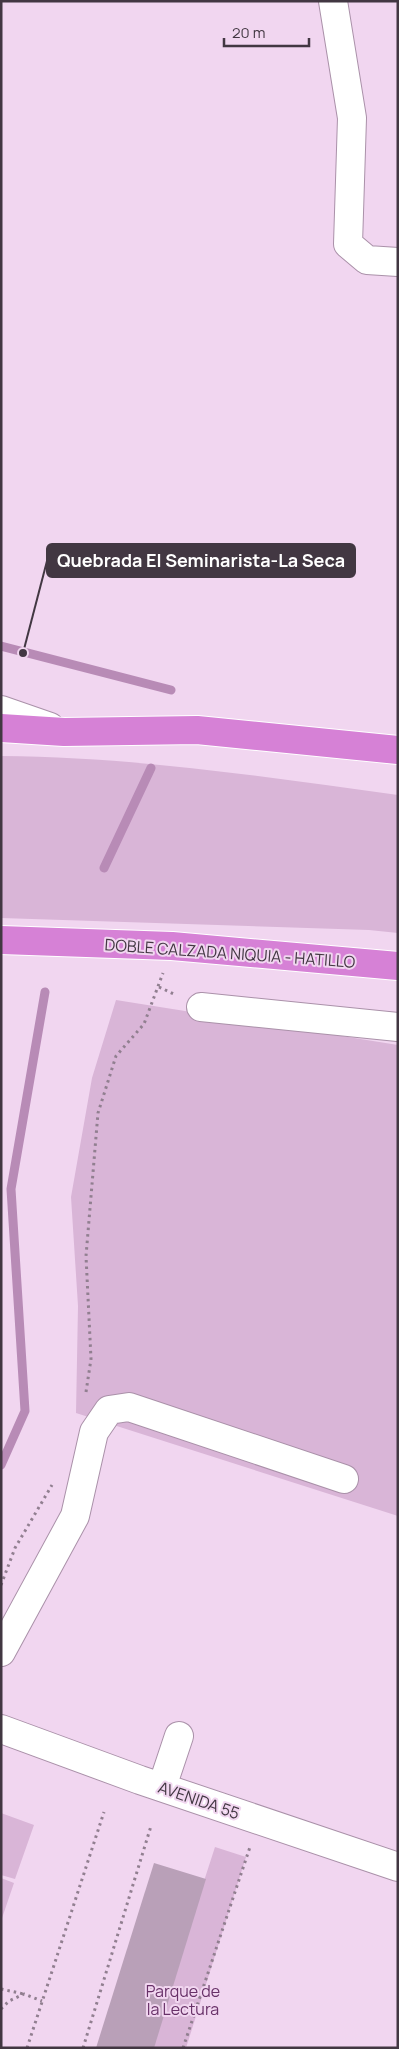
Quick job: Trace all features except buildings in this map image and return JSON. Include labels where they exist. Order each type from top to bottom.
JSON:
[{"type":"highway","points":[[1,728],[64,732],[197,730],[398,750]]},
{"type":"highway","name":"DOBLE CALZADA NIQUIA - HATILLO","points":[[14,941],[172,946],[398,966]]},
{"type":"street","points":[[333,1],[352,118],[348,244],[367,260],[398,262]]},
{"type":"street","points":[[1,710],[64,732]]},
{"type":"street","points":[[201,1007],[398,1027]]},
{"type":"street","points":[[1,1652],[75,1516],[94,1432],[110,1410],[129,1407],[344,1479]]},
{"type":"street","name":"AVENIDA 55","points":[[1,1729],[162,1787],[398,1867]]},
{"type":"street","points":[[162,1787],[179,1736]]},
{"type":"path","points":[[85,1395],[91,1359],[86,1256],[98,1113],[116,1056],[144,1024],[172,946]]},
{"type":"path","points":[[1,1585],[16,1548],[54,1482]]},
{"type":"path","points":[[27,2048],[104,1812]]},
{"type":"path","points":[[183,2048],[259,1820]]},
{"type":"path","points":[[83,2048],[151,1826]]},
{"type":"path","points":[[1,1989],[24,1994],[42,2001]]},
{"type":"path","points":[[1,2010],[9,2001],[24,1994]]},
{"type":"green space","points":[[1,756],[51,757],[151,764],[398,795],[398,933],[369,930],[1,918]]},
{"type":"green space","points":[[116,1000],[398,1045],[398,1516],[76,1413],[78,1306],[71,1197],[92,1078]]},
{"type":"green space","points":[[1,1813],[34,1825],[15,1879],[1,1875]]},
{"type":"green space","name":"Parque de la Lectura","points":[[215,1847],[246,1857],[186,2048],[150,2048]]},
{"type":"green space","points":[[1,1878],[14,1883],[1,1921]]},
{"type":"waterway","points":[[1,646],[171,690]]},
{"type":"waterway","points":[[104,868],[151,768]]},
{"type":"waterway","points":[[1,1465],[25,1411],[11,1189],[45,992]]},
{"type":"place","name":"Quebrada El Seminarista-La Seca","points":[[23,653]]}]
